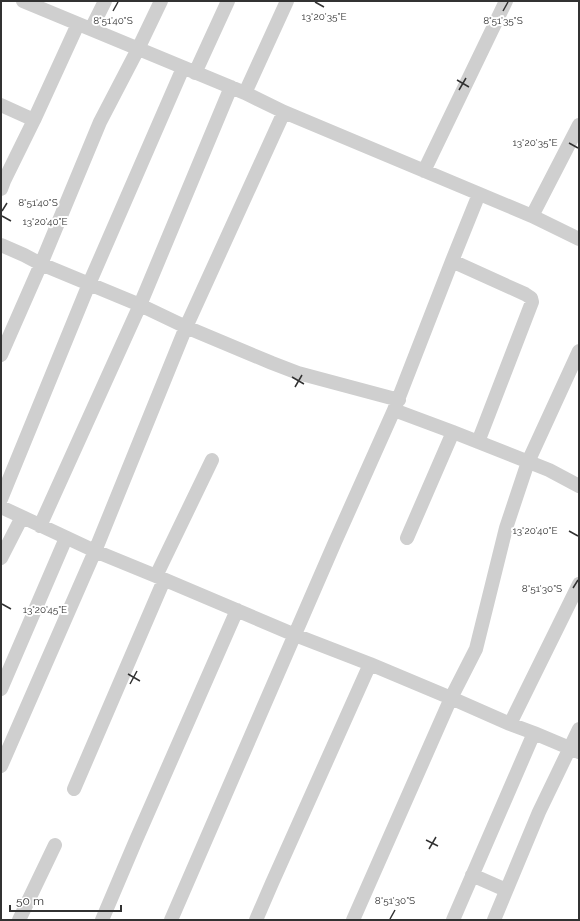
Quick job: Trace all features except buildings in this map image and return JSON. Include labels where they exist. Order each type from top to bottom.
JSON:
[{"type":"street","points":[[23,1],[45,5],[78,24],[231,87],[284,112],[532,216],[579,239]]},
{"type":"street","points":[[91,29],[105,1]]},
{"type":"street","points":[[1,355],[41,264],[100,122],[161,1]]},
{"type":"street","points":[[1,498],[89,284],[189,70],[228,1]]},
{"type":"street","points":[[245,93],[287,1]]},
{"type":"street","points":[[424,171],[506,1]]},
{"type":"street","points":[[2,183],[34,120],[78,24]]},
{"type":"street","points":[[40,526],[140,305],[231,87]]},
{"type":"street","points":[[1,105],[34,120]]},
{"type":"street","points":[[1,766],[95,551],[186,327],[284,112]]},
{"type":"street","points":[[532,216],[579,125]]},
{"type":"street","points":[[171,920],[396,405],[479,194]]},
{"type":"street","points":[[1,245],[41,264],[140,305],[246,353],[298,373],[396,405],[453,432],[549,470],[579,486]]},
{"type":"street","points":[[452,261],[525,294],[531,298],[532,302],[478,442]]},
{"type":"street","points":[[353,920],[451,698],[476,649],[506,528],[528,462],[579,351]]},
{"type":"street","points":[[407,538],[453,432]]},
{"type":"street","points":[[74,788],[160,578],[212,460]]},
{"type":"street","points":[[1,507],[95,551],[574,750]]},
{"type":"street","points":[[1,558],[22,516]]},
{"type":"street","points":[[1,689],[66,538]]},
{"type":"street","points":[[510,724],[579,584]]},
{"type":"street","points":[[102,920],[237,610]]},
{"type":"street","points":[[256,920],[370,664]]},
{"type":"street","points":[[494,920],[539,812],[574,750],[579,729]]},
{"type":"street","points":[[453,920],[534,733]]},
{"type":"street","points":[[19,920],[55,845]]},
{"type":"street","points":[[472,875],[506,890]]}]
